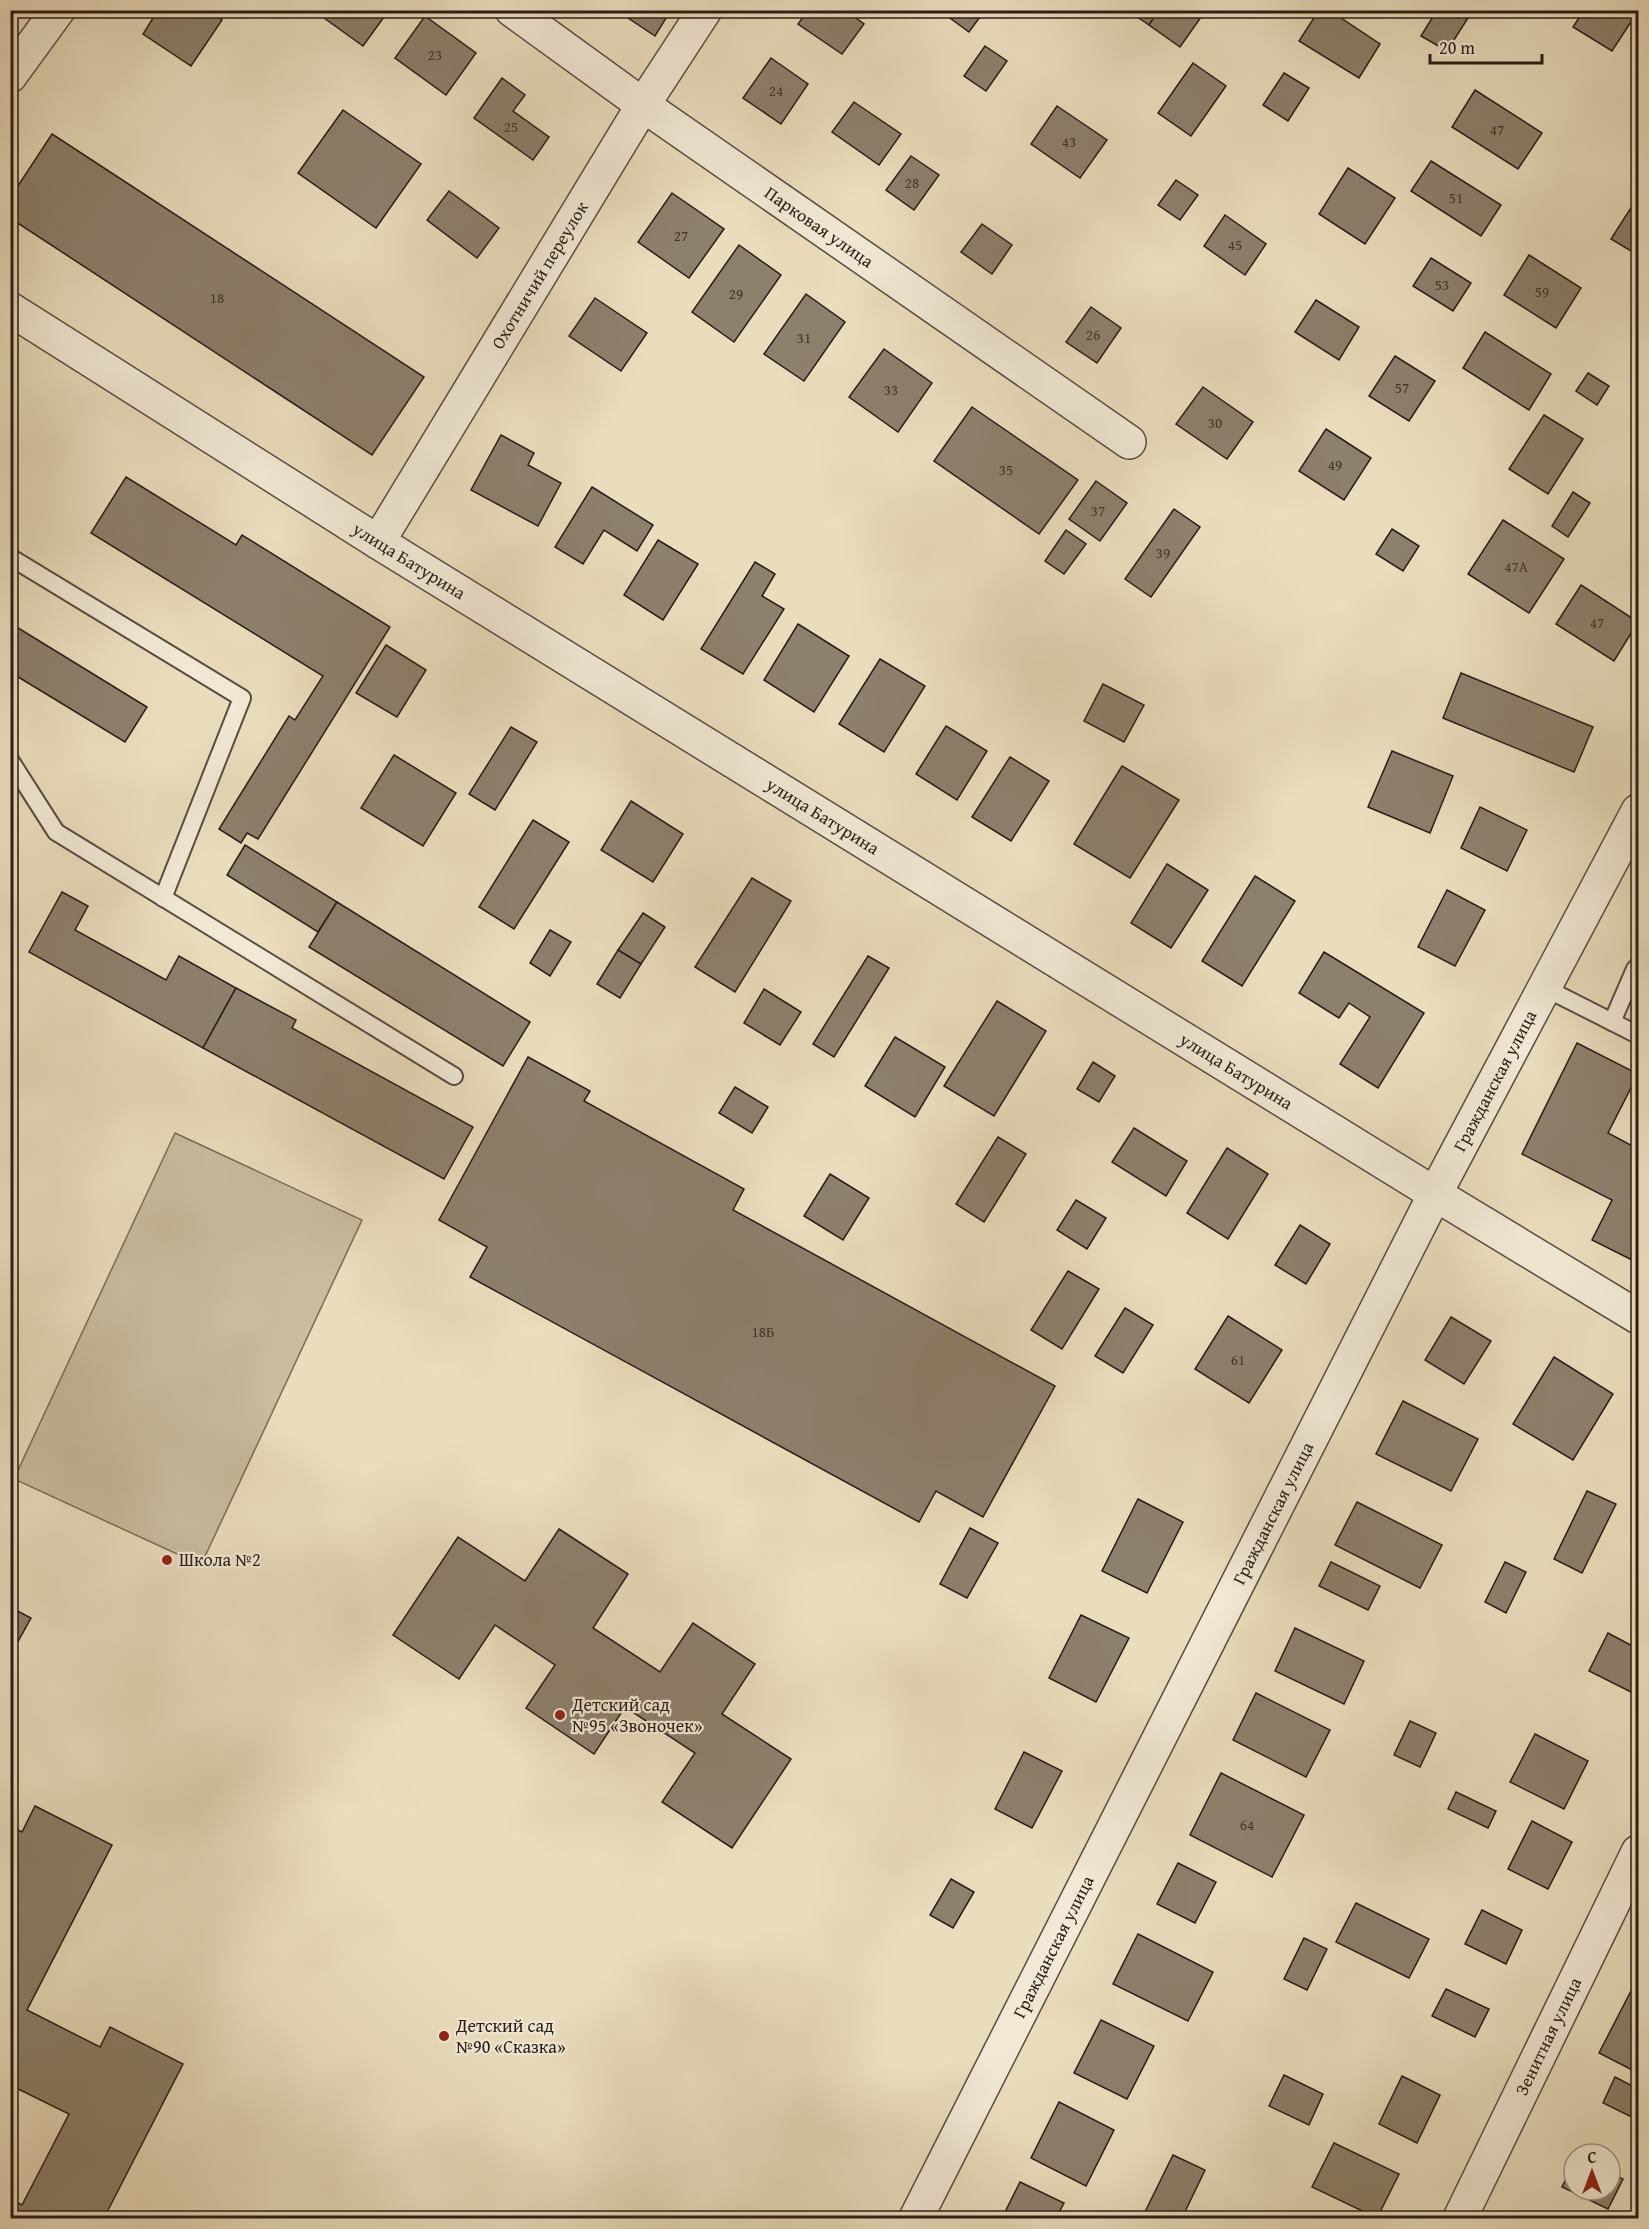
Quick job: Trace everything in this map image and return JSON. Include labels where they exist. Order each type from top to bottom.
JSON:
[{"type":"street","points":[[10,76],[58,10]]},
{"type":"street","name":"Парковая улица","points":[[512,10],[643,105],[1129,442]]},
{"type":"street","name":"Охотничий переулок","points":[[378,542],[643,105],[705,10]]},
{"type":"street","name":"улица Батурина","points":[[10,309],[378,542],[1638,1317]]},
{"type":"street","name":"Гражданская улица","points":[[916,2218],[1435,1194],[1638,812]]},
{"type":"street","name":"Зенитная улица","points":[[1460,2218],[1638,1852]]},
{"type":"lane","points":[[10,557],[242,698],[163,898]]},
{"type":"lane","points":[[10,760],[56,832],[454,1076]]},
{"type":"lane","points":[[1612,1022],[1638,966]]},
{"type":"lane","points":[[1545,988],[1638,1035]]},
{"type":"shaded area","points":[[175,1133],[362,1220],[201,1565],[14,1479]]},
{"type":"building","points":[[158,10],[207,10],[222,20],[191,66],[143,34]]},
{"type":"building","points":[[313,10],[389,10],[363,46]]},
{"type":"building","points":[[616,10],[671,10],[655,36]]},
{"type":"building","points":[[808,10],[845,10],[864,24],[842,54],[798,24]]},
{"type":"building","points":[[939,10],[985,10],[969,32]]},
{"type":"building","points":[[1127,10],[1159,10],[1149,25]]},
{"type":"building","points":[[1159,10],[1206,10],[1180,47],[1149,25]]},
{"type":"building","points":[[1319,10],[1329,10],[1380,44],[1359,78],[1299,41]]},
{"type":"building","points":[[1437,10],[1473,10],[1447,51],[1421,36]]},
{"type":"building","points":[[1584,10],[1638,11],[1612,51],[1573,27]]},
{"type":"building","points":[[425,16],[476,53],[446,95],[395,58]]},
{"type":"building","points":[[985,46],[1007,61],[986,91],[964,76]]},
{"type":"building","points":[[771,58],[808,84],[781,124],[743,98]]},
{"type":"building","points":[[1193,63],[1226,86],[1191,136],[1158,113]]},
{"type":"building","points":[[1284,73],[1309,88],[1288,121],[1263,105]]},
{"type":"building","points":[[502,78],[525,95],[513,111],[549,137],[533,160],[474,118]]},
{"type":"building","points":[[1475,90],[1542,133],[1518,169],[1452,127]]},
{"type":"building","points":[[854,102],[901,134],[879,165],[832,132]]},
{"type":"building","points":[[1057,106],[1107,140],[1080,178],[1031,144]]},
{"type":"building","points":[[343,110],[421,164],[376,228],[298,173]]},
{"type":"building","points":[[52,134],[424,377],[372,455],[10,218],[10,198]]},
{"type":"building","points":[[911,156],[939,175],[914,210],[886,190]]},
{"type":"building","points":[[1431,161],[1501,205],[1481,236],[1411,191]]},
{"type":"building","points":[[1348,168],[1395,198],[1365,244],[1319,214]]},
{"type":"building","points":[[1176,180],[1198,195],[1180,220],[1158,205]]},
{"type":"building","points":[[449,191],[499,228],[477,258],[427,220]]},
{"type":"building","points":[[672,193],[724,229],[689,278],[638,242]]},
{"type":"building","points":[[1634,203],[1638,206],[1638,239],[1631,251],[1611,239]]},
{"type":"building","points":[[1225,215],[1266,244],[1245,275],[1204,246]]},
{"type":"building","points":[[982,224],[1012,245],[992,274],[961,252]]},
{"type":"building","points":[[739,245],[781,275],[734,342],[692,312]]},
{"type":"building","points":[[1529,255],[1581,288],[1556,328],[1504,295]]},
{"type":"building","points":[[1431,258],[1471,283],[1453,311],[1413,286]]},
{"type":"building","points":[[806,294],[845,322],[804,381],[764,354]]},
{"type":"building","points":[[595,298],[647,333],[621,371],[569,336]]},
{"type":"building","points":[[1316,300],[1359,327],[1339,360],[1295,332]]},
{"type":"building","points":[[1091,307],[1121,328],[1097,363],[1066,342]]},
{"type":"building","points":[[1485,332],[1551,374],[1529,410],[1463,368]]},
{"type":"building","points":[[884,349],[932,383],[898,432],[849,397]]},
{"type":"building","points":[[1395,356],[1435,381],[1409,421],[1369,396]]},
{"type":"building","points":[[1588,373],[1609,386],[1597,405],[1576,391]]},
{"type":"building","points":[[1203,387],[1253,422],[1227,459],[1176,424]]},
{"type":"building","points":[[972,407],[1078,480],[1039,534],[934,461]]},
{"type":"building","points":[[1544,415],[1583,439],[1548,494],[1509,469]]},
{"type":"building","points":[[1326,429],[1371,458],[1344,500],[1299,471]]},
{"type":"building","points":[[501,435],[534,453],[528,465],[561,483],[538,526],[471,490]]},
{"type":"building","points":[[126,477],[236,545],[242,535],[390,627],[258,839],[247,833],[241,843],[219,829],[289,716],[295,720],[323,676],[91,533]]},
{"type":"building","points":[[1096,481],[1127,503],[1100,541],[1069,519]]},
{"type":"building","points":[[592,487],[653,525],[637,551],[604,530],[583,564],[555,547]]},
{"type":"building","points":[[1573,492],[1590,503],[1568,537],[1552,526]]},
{"type":"building","points":[[1174,509],[1200,527],[1151,597],[1125,579]]},
{"type":"building","points":[[1503,520],[1564,559],[1529,613],[1468,574]]},
{"type":"building","points":[[1392,529],[1419,546],[1403,571],[1376,554]]},
{"type":"building","points":[[1066,530],[1086,544],[1064,574],[1045,561]]},
{"type":"building","points":[[658,540],[698,564],[663,620],[624,595]]},
{"type":"building","points":[[755,562],[775,574],[762,596],[784,609],[743,674],[701,649]]},
{"type":"building","points":[[1581,585],[1638,622],[1614,661],[1556,624]]},
{"type":"building","points":[[10,623],[147,707],[125,742],[10,672]]},
{"type":"building","points":[[798,624],[849,656],[814,712],[764,680]]},
{"type":"building","points":[[386,645],[426,670],[397,717],[356,693]]},
{"type":"building","points":[[880,659],[925,686],[884,752],[839,724]]},
{"type":"building","points":[[1461,673],[1593,727],[1574,772],[1443,718]]},
{"type":"building","points":[[1103,684],[1144,705],[1124,742],[1084,721]]},
{"type":"building","points":[[946,726],[987,751],[957,800],[916,774]]},
{"type":"building","points":[[511,727],[537,742],[495,810],[469,794]]},
{"type":"building","points":[[1392,751],[1453,776],[1430,833],[1368,807]]},
{"type":"building","points":[[394,755],[456,793],[423,846],[361,808]]},
{"type":"building","points":[[1010,757],[1049,781],[1011,841],[972,817]]},
{"type":"building","points":[[1122,766],[1179,800],[1130,878],[1074,844]]},
{"type":"building","points":[[631,801],[683,834],[653,882],[601,850]]},
{"type":"building","points":[[1480,807],[1527,830],[1507,871],[1461,848]]},
{"type":"building","points":[[533,820],[569,842],[514,929],[479,907]]},
{"type":"building","points":[[245,845],[337,902],[318,932],[227,875]]},
{"type":"building","points":[[1167,864],[1208,890],[1171,948],[1131,923]]},
{"type":"building","points":[[1255,876],[1295,901],[1242,986],[1202,961]]},
{"type":"building","points":[[752,878],[791,901],[735,992],[695,967]]},
{"type":"building","points":[[1447,890],[1485,910],[1455,966],[1418,947]]},
{"type":"building","points":[[62,892],[88,906],[75,930],[166,980],[179,956],[236,988],[203,1048],[29,952]]},
{"type":"building","points":[[337,902],[530,1022],[503,1066],[309,947]]},
{"type":"building","points":[[643,913],[665,927],[641,964],[618,950]]},
{"type":"building","points":[[550,930],[571,942],[550,976],[530,963]]},
{"type":"building","points":[[618,950],[641,964],[620,998],[597,984]]},
{"type":"building","points":[[1324,952],[1424,1013],[1378,1088],[1340,1064],[1370,1017],[1349,1003],[1339,1018],[1299,993]]},
{"type":"building","points":[[868,956],[889,968],[834,1057],[813,1044]]},
{"type":"building","points":[[236,988],[296,1020],[292,1028],[473,1127],[444,1179],[203,1048]]},
{"type":"building","points":[[764,989],[801,1012],[780,1045],[744,1023]]},
{"type":"building","points":[[997,1001],[1046,1031],[994,1116],[944,1086]]},
{"type":"building","points":[[895,1037],[945,1067],[915,1117],[865,1086]]},
{"type":"building","points":[[1577,1043],[1638,1074],[1608,1133],[1638,1149],[1638,1263],[1592,1240],[1612,1200],[1522,1154]]},
{"type":"building","points":[[528,1057],[590,1091],[584,1101],[744,1189],[733,1210],[1055,1386],[983,1517],[936,1491],[919,1522],[470,1277],[487,1247],[439,1220]]},
{"type":"building","points":[[1093,1062],[1115,1076],[1099,1102],[1077,1089]]},
{"type":"building","points":[[735,1087],[768,1107],[752,1133],[719,1113]]},
{"type":"building","points":[[1134,1128],[1187,1161],[1166,1196],[1112,1162]]},
{"type":"building","points":[[998,1137],[1026,1154],[984,1222],[956,1204]]},
{"type":"building","points":[[1227,1148],[1268,1174],[1228,1239],[1187,1213]]},
{"type":"building","points":[[830,1174],[869,1198],[843,1240],[804,1216]]},
{"type":"building","points":[[1076,1200],[1106,1218],[1087,1249],[1057,1230]]},
{"type":"building","points":[[1300,1225],[1330,1244],[1306,1284],[1275,1265]]},
{"type":"building","points":[[1068,1271],[1099,1289],[1062,1349],[1031,1330]]},
{"type":"building","points":[[1125,1308],[1153,1325],[1123,1373],[1095,1356]]},
{"type":"building","points":[[1228,1316],[1282,1350],[1249,1403],[1195,1369]]},
{"type":"building","points":[[1451,1317],[1491,1341],[1464,1384],[1425,1360]]},
{"type":"building","points":[[1554,1357],[1613,1394],[1573,1460],[1513,1424]]},
{"type":"building","points":[[1403,1401],[1478,1439],[1451,1491],[1376,1454]]},
{"type":"building","points":[[1587,1491],[1616,1504],[1582,1573],[1554,1559]]},
{"type":"building","points":[[1138,1499],[1183,1522],[1147,1593],[1102,1571]]},
{"type":"building","points":[[1357,1502],[1442,1545],[1420,1588],[1335,1545]]},
{"type":"building","points":[[970,1528],[998,1543],[967,1598],[940,1584]]},
{"type":"building","points":[[559,1529],[628,1574],[593,1628],[660,1672],[693,1623],[755,1664],[722,1714],[791,1759],[732,1848],[662,1802],[695,1753],[625,1707],[594,1754],[526,1708],[555,1665],[495,1625],[459,1679],[393,1635],[458,1537],[525,1581]]},
{"type":"building","points":[[1331,1562],[1380,1586],[1368,1610],[1319,1586]]},
{"type":"building","points":[[1505,1562],[1526,1572],[1506,1613],[1485,1602]]},
{"type":"building","points":[[10,1607],[31,1618],[10,1656]]},
{"type":"building","points":[[1081,1615],[1129,1638],[1096,1702],[1049,1678]]},
{"type":"building","points":[[1295,1628],[1364,1661],[1344,1704],[1275,1671]]},
{"type":"building","points":[[1608,1633],[1638,1649],[1638,1683],[1633,1693],[1589,1671]]},
{"type":"building","points":[[1256,1693],[1330,1730],[1306,1777],[1233,1740]]},
{"type":"building","points":[[1410,1721],[1436,1733],[1420,1767],[1394,1755]]},
{"type":"building","points":[[1535,1734],[1588,1761],[1564,1809],[1510,1782]]},
{"type":"building","points":[[1024,1752],[1062,1771],[1032,1828],[995,1809]]},
{"type":"building","points":[[1221,1773],[1304,1815],[1272,1877],[1190,1835]]},
{"type":"building","points":[[1456,1792],[1496,1811],[1488,1828],[1448,1809]]},
{"type":"building","points":[[35,1806],[112,1845],[27,2010],[100,2047],[110,2027],[183,2064],[104,2218],[10,2218],[10,2199],[22,2205],[69,2114],[10,2085],[10,1826],[22,1832]]},
{"type":"building","points":[[1532,1821],[1572,1842],[1548,1889],[1508,1869]]},
{"type":"building","points":[[1178,1863],[1216,1882],[1195,1923],[1157,1904]]},
{"type":"building","points":[[951,1879],[974,1892],[953,1928],[930,1915]]},
{"type":"building","points":[[1356,1903],[1429,1939],[1409,1978],[1336,1942]]},
{"type":"building","points":[[1482,1910],[1522,1930],[1506,1964],[1465,1944]]},
{"type":"building","points":[[1138,1934],[1213,1972],[1188,2021],[1113,1984]]},
{"type":"building","points":[[1304,1938],[1327,1949],[1307,1990],[1284,1979]]},
{"type":"building","points":[[1633,1987],[1638,1990],[1638,2073],[1599,2053]]},
{"type":"building","points":[[1446,1989],[1489,2009],[1475,2037],[1432,2016]]},
{"type":"building","points":[[1101,2020],[1154,2046],[1127,2099],[1074,2073]]},
{"type":"building","points":[[1284,2075],[1323,2094],[1309,2125],[1269,2106]]},
{"type":"building","points":[[1402,2076],[1440,2095],[1417,2143],[1379,2124]]},
{"type":"building","points":[[1615,2077],[1638,2089],[1638,2120],[1603,2103]]},
{"type":"building","points":[[1059,2102],[1114,2130],[1086,2186],[1031,2158]]},
{"type":"building","points":[[1334,2143],[1399,2174],[1377,2218],[1312,2187]]},
{"type":"building","points":[[1173,2155],[1205,2170],[1182,2218],[1142,2218]]},
{"type":"building","points":[[1020,2182],[1064,2203],[1056,2218],[1002,2218]]},
{"type":"building","points":[[1593,2202],[1612,2202],[1608,2209]]},
{"type":"place","name":"Школа №2","points":[[167,1560]]},
{"type":"place","name":"Детский сад №95 «Звоночек»","points":[[560,1715]]},
{"type":"place","name":"Детский сад №90 «Сказка»","points":[[444,2036]]}]
